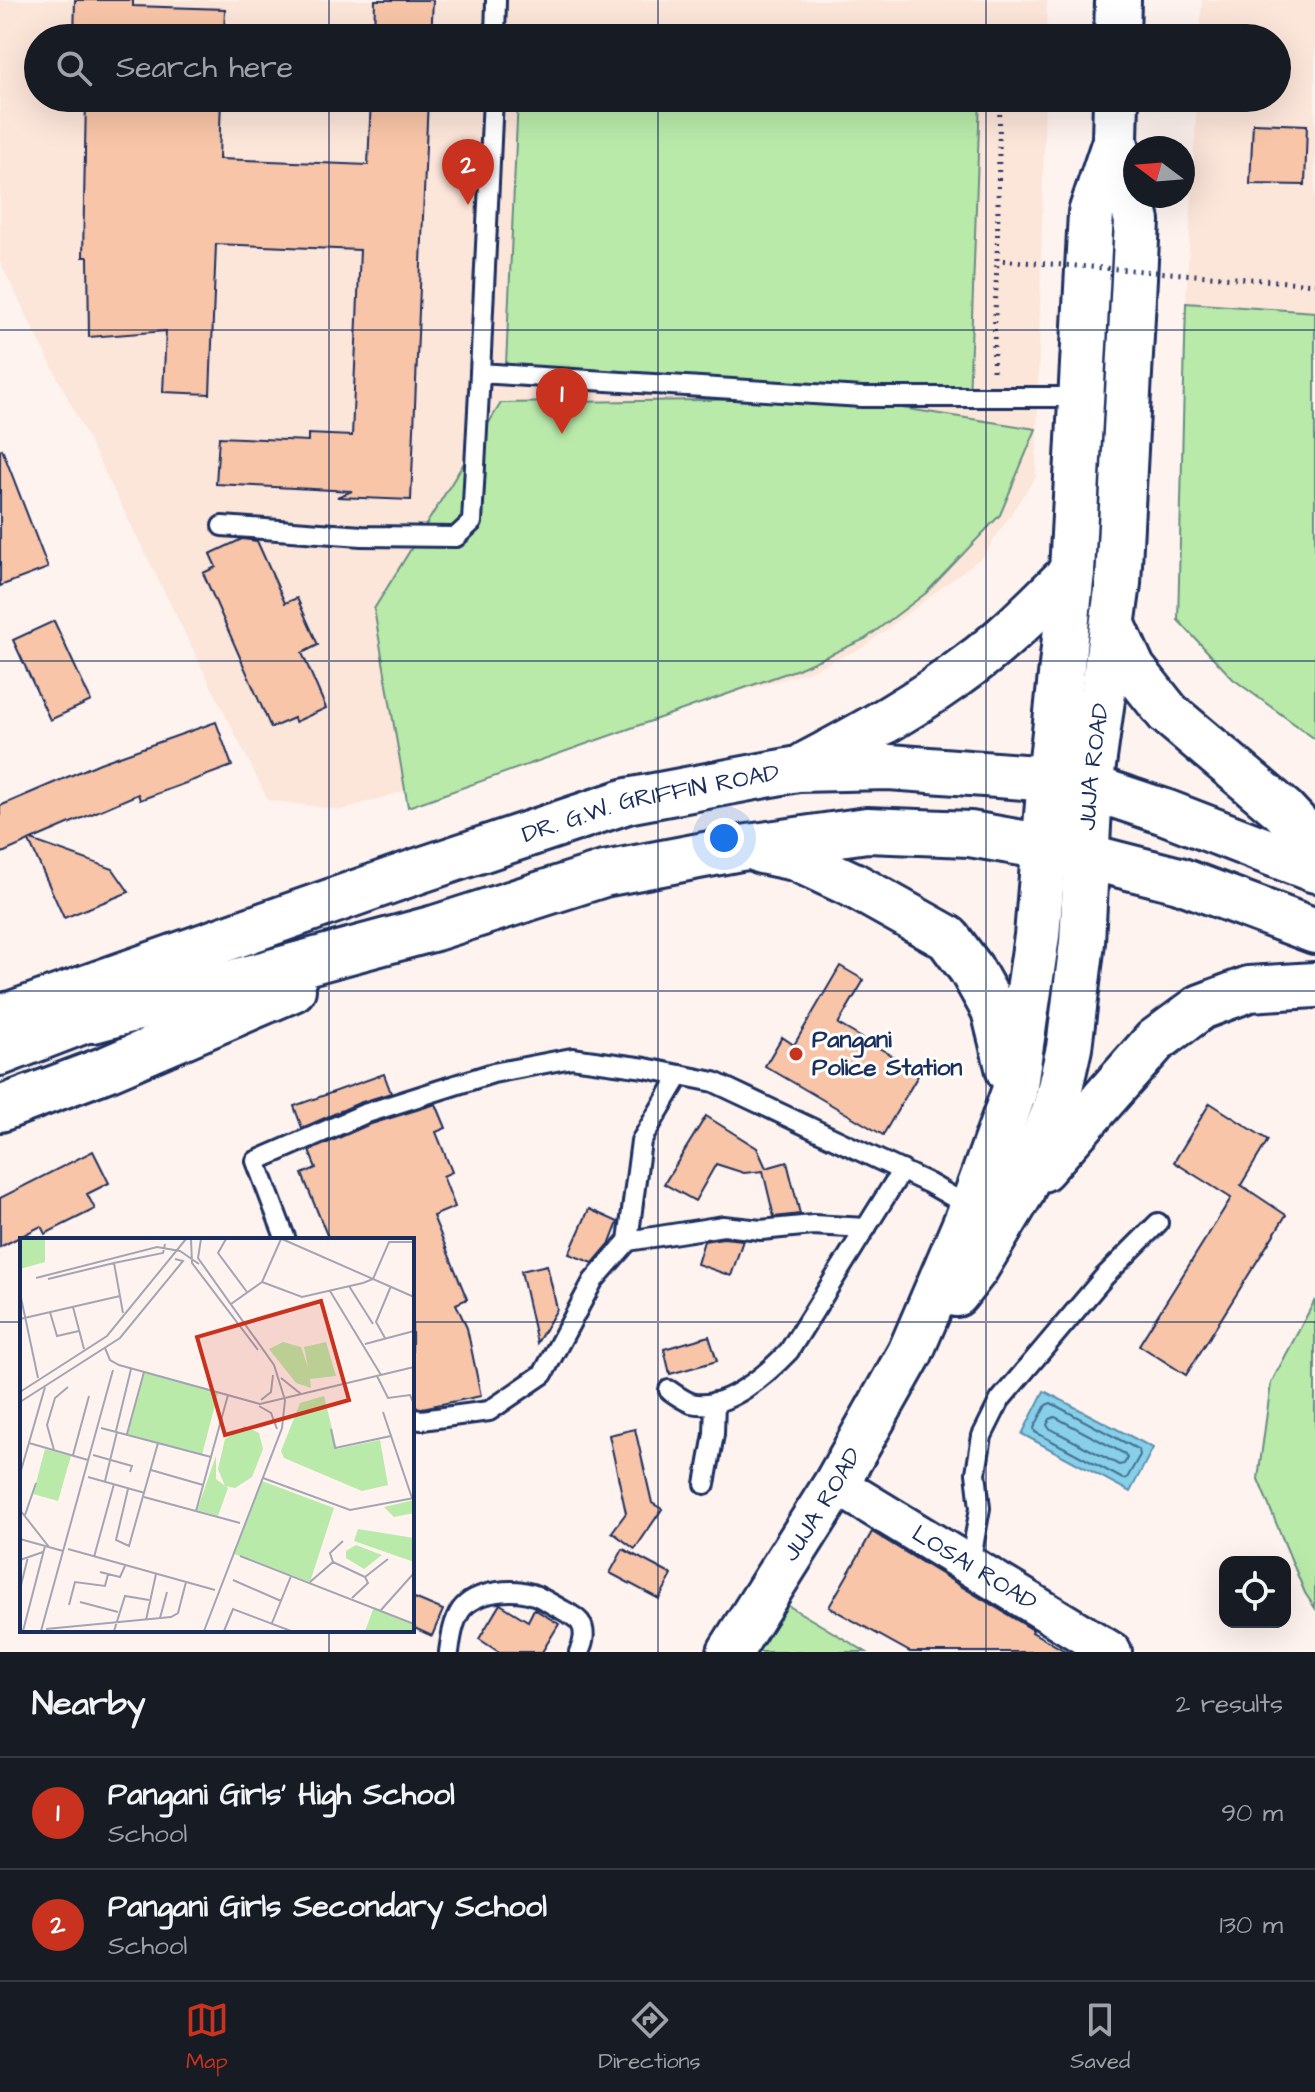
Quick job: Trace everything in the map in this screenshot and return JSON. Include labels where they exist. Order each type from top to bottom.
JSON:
[{"type":"main road","points":[[1117,24],[1118,0]]},
{"type":"main road","name":"JUJA ROAD","points":[[1070,783],[1113,625],[1118,583],[1137,221],[1115,141],[1116,112]]},
{"type":"main road","name":"JUJA ROAD","points":[[910,1353],[976,1268],[1021,1193],[1055,1110],[1069,1048],[1082,942],[1066,852],[1070,783],[1072,572],[1091,213],[1115,141]]},
{"type":"main road","points":[[798,769],[922,699],[1022,621],[1072,572]]},
{"type":"main road","points":[[1113,625],[1133,669],[1168,713],[1283,810],[1315,844]]},
{"type":"main road","name":"DR. G.W. GRIFFIN ROAD","points":[[0,1018],[627,801],[798,769],[889,767],[1070,783],[1257,846],[1315,870]]},
{"type":"main road","points":[[0,1053],[93,1020],[435,928],[604,874],[741,848],[867,830],[970,834],[1066,852],[1179,880],[1315,931]]},
{"type":"main road","points":[[741,848],[795,858],[853,885],[948,938],[971,969],[994,1010],[1014,1092]]},
{"type":"main road","name":"JUJA ROAD","points":[[730,1652],[836,1484],[910,1353],[972,1208],[1014,1092],[1037,936],[1066,852]]},
{"type":"main road","points":[[93,1020],[418,871]]},
{"type":"main road","points":[[0,1109],[109,1068],[435,928]]},
{"type":"main road","points":[[1021,1193],[1155,1041],[1201,1007],[1249,989],[1315,985]]},
{"type":"street","name":"LOSAI ROAD","points":[[836,1484],[1112,1652]]},
{"type":"lane","points":[[495,24],[496,0]]},
{"type":"lane","points":[[222,526],[362,536],[456,537],[472,522],[492,112]]},
{"type":"lane","points":[[480,373],[862,397],[1083,397]]},
{"type":"lane","points":[[285,1238],[256,1161],[364,1114],[493,1073],[572,1058],[714,1082],[902,1170],[972,1208]]},
{"type":"lane","points":[[414,1419],[489,1411],[543,1374],[593,1281],[628,1241],[641,1141],[680,1075]]},
{"type":"lane","points":[[669,1390],[691,1403],[715,1402],[756,1383],[789,1351],[902,1170]]},
{"type":"lane","points":[[970,1564],[980,1508],[976,1473],[982,1436],[1000,1400],[1104,1277],[1158,1223]]},
{"type":"lane","points":[[628,1241],[723,1226],[761,1230],[813,1225],[866,1228]]},
{"type":"lane","points":[[705,1484],[714,1434],[715,1402]]},
{"type":"lane","points":[[449,1652],[453,1627],[462,1609],[496,1592],[534,1595],[573,1616],[583,1631],[583,1644],[579,1652]]},
{"type":"path","points":[[992,396],[1000,112]]},
{"type":"path","points":[[997,260],[1315,284]]},
{"type":"shaded area","points":[[0,0],[1047,0],[1046,24],[24,24],[24,112],[1045,112],[1036,476],[983,556],[862,648],[807,672],[340,810],[268,800],[0,262]]},
{"type":"shaded area","points":[[1202,0],[1315,0],[1315,739],[1233,679],[1178,620],[1186,303],[1191,208],[1195,208],[1196,112],[1291,112],[1291,24],[1201,24]]},
{"type":"green space","points":[[517,112],[979,112],[969,400],[506,365]]},
{"type":"green space","points":[[1186,303],[1315,312],[1315,739],[1233,679],[1178,620]]},
{"type":"green space","points":[[837,398],[1036,429],[1000,515],[926,593],[865,639],[798,669],[408,807],[374,609],[501,403]]},
{"type":"green space","points":[[1315,1300],[1315,1608],[1305,1593],[1258,1479],[1271,1383]]},
{"type":"green space","points":[[767,1593],[866,1652],[730,1652]]},
{"type":"water","points":[[1044,1391],[1153,1448],[1130,1492],[1022,1434]]},
{"type":"building","points":[[75,0],[133,0],[133,6],[225,9],[224,24],[74,24]]},
{"type":"building","points":[[375,0],[433,0],[432,24],[374,24]]},
{"type":"building","points":[[86,112],[221,112],[219,159],[368,165],[370,112],[427,112],[411,500],[337,497],[352,491],[216,484],[219,437],[308,441],[308,434],[352,436],[360,250],[216,244],[210,394],[163,392],[166,331],[89,337],[88,257],[83,257]]},
{"type":"building","points":[[1253,123],[1307,125],[1305,185],[1250,184]]},
{"type":"building","points":[[0,450],[48,568],[0,586]]},
{"type":"building","points":[[242,539],[257,541],[285,603],[297,598],[318,645],[302,653],[326,708],[295,722],[294,718],[271,728],[203,573],[216,567],[210,554]]},
{"type":"building","points":[[54,621],[91,701],[50,720],[13,640]]},
{"type":"building","points":[[216,722],[232,766],[140,800],[138,794],[31,840],[113,869],[129,892],[64,918],[29,841],[0,854],[0,806],[100,763]]},
{"type":"building","name":"Pangani Police Station","points":[[840,966],[864,980],[838,1024],[920,1072],[883,1135],[765,1066],[782,1037],[794,1045]]},
{"type":"building","points":[[384,1074],[391,1093],[359,1103],[302,1128],[294,1106]]},
{"type":"building","points":[[1210,1103],[1268,1140],[1241,1185],[1286,1215],[1186,1375],[1139,1345],[1231,1198],[1174,1162]]},
{"type":"building","points":[[436,1104],[446,1128],[436,1132],[452,1172],[443,1176],[455,1207],[433,1216],[467,1299],[456,1304],[467,1328],[481,1396],[414,1407],[414,1238],[328,1238],[302,1174],[316,1168],[309,1151],[368,1125]]},
{"type":"building","points":[[706,1116],[757,1148],[766,1168],[787,1162],[800,1214],[774,1217],[763,1171],[744,1173],[716,1164],[695,1201],[664,1184]]},
{"type":"building","points":[[93,1151],[109,1183],[87,1194],[95,1209],[45,1234],[41,1226],[0,1247],[0,1198]]},
{"type":"building","points":[[589,1209],[618,1222],[610,1243],[593,1263],[569,1254]]},
{"type":"building","points":[[723,1238],[743,1240],[731,1276],[697,1264],[704,1241]]},
{"type":"building","points":[[547,1265],[557,1309],[537,1343],[521,1271]]},
{"type":"building","points":[[709,1336],[717,1361],[670,1374],[664,1349]]},
{"type":"building","points":[[635,1429],[652,1503],[662,1509],[635,1549],[612,1532],[626,1513],[609,1435]]},
{"type":"building","points":[[872,1532],[1067,1652],[910,1652],[829,1607]]},
{"type":"building","points":[[623,1549],[672,1575],[659,1599],[610,1573]]},
{"type":"building","points":[[414,1598],[443,1610],[432,1636],[414,1628]]},
{"type":"building","points":[[500,1604],[528,1621],[534,1609],[559,1624],[542,1652],[499,1652],[479,1639]]},
{"type":"place","name":"Pangani Girls Secondary School","points":[[468,205]]},
{"type":"place","name":"Pangani Girls' High School","points":[[562,434]]},
{"type":"place","name":"Pangani Police Station","points":[[796,1054]]}]
